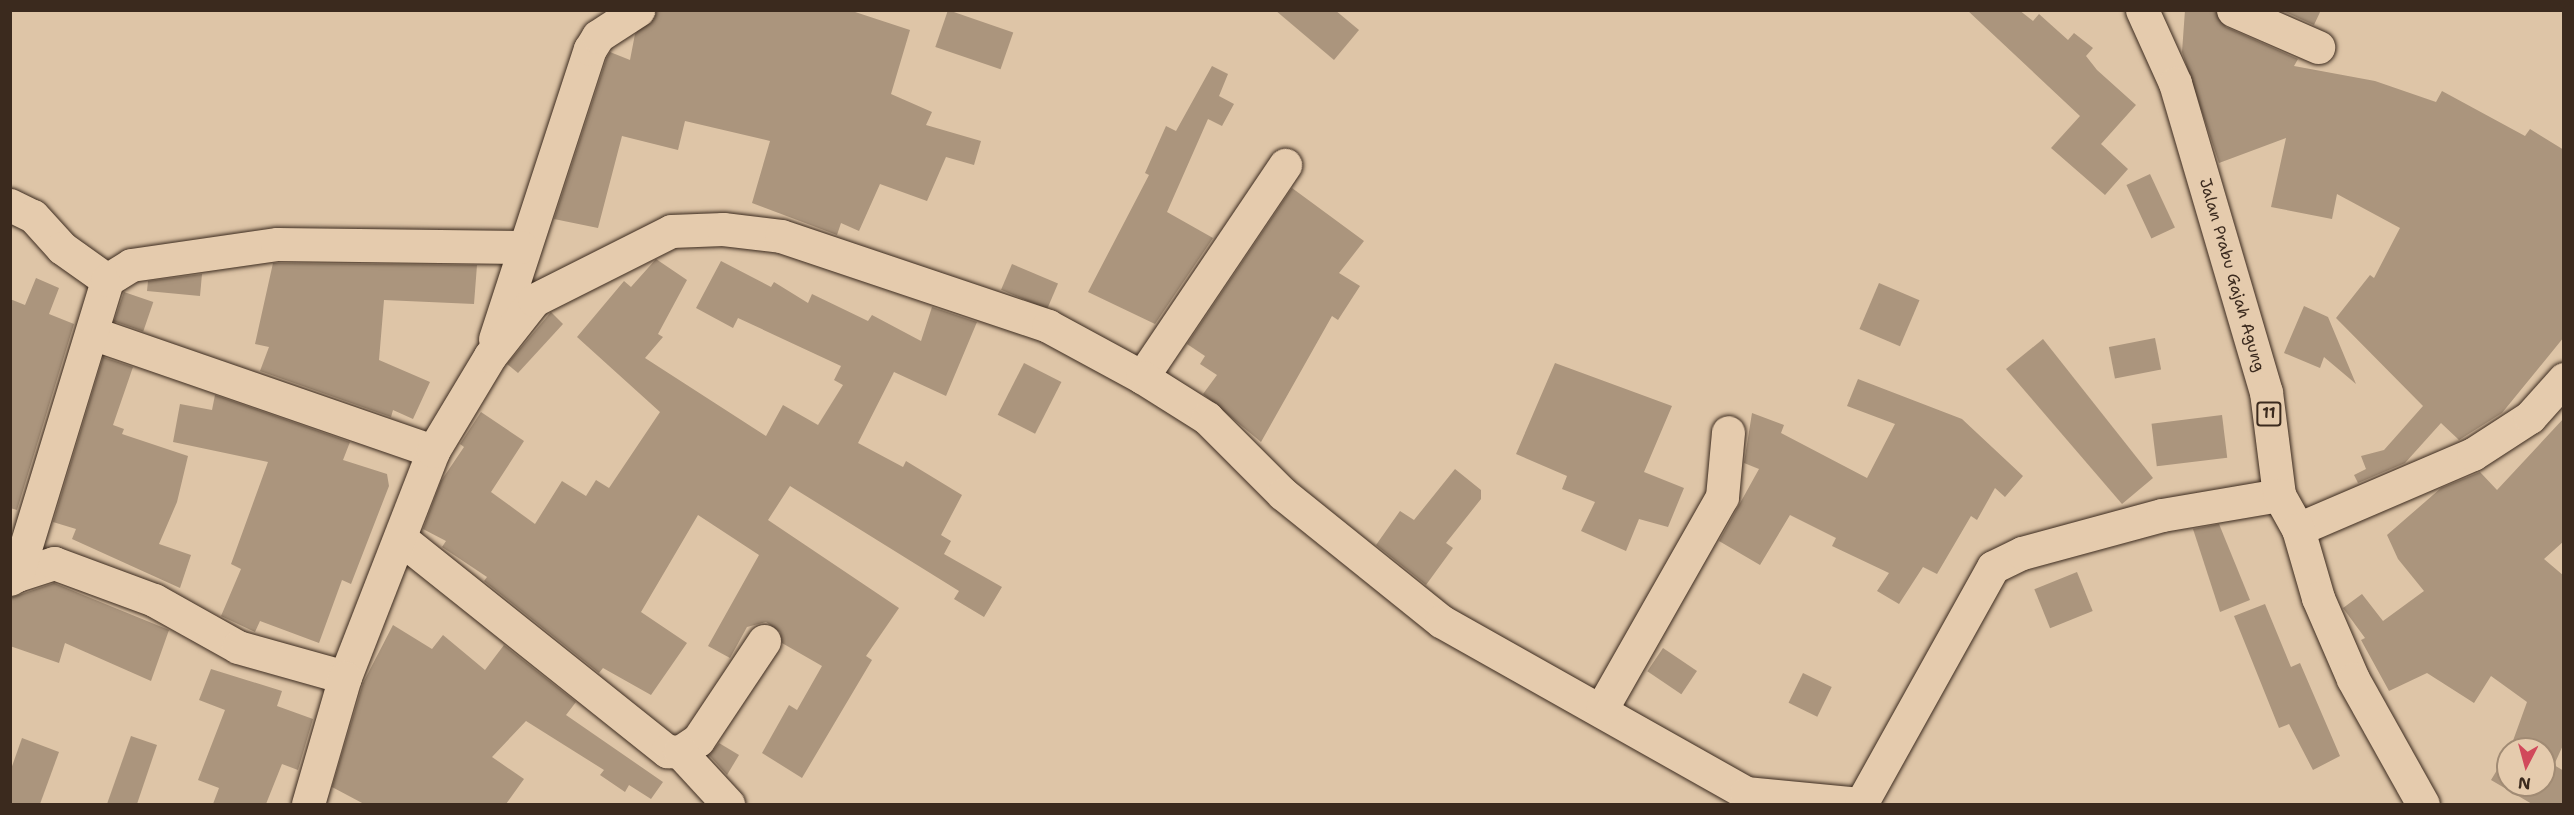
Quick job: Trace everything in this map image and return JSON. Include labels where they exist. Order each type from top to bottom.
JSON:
[{"type":"main road","points":[[490,356],[521,247],[590,49],[598,36],[638,10]]},
{"type":"main road","name":"Jalan Prabu Gajah Agung","points":[[2142,10],[2175,83],[2266,392],[2278,495],[2298,529],[2318,598],[2353,680],[2423,804]]},
{"type":"main road","points":[[2233,10],[2318,47]]},
{"type":"main road","points":[[1142,376],[1286,165]]},
{"type":"main road","points":[[10,205],[33,216],[62,248],[107,280]]},
{"type":"main road","points":[[308,804],[345,677],[433,451],[490,356],[534,300],[671,231],[723,229],[781,236],[1037,322],[1142,376],[1207,418],[1283,494],[1442,621],[1602,708],[1746,794],[1776,801],[1861,804],[1993,567],[2022,553],[2162,515],[2278,495]]},
{"type":"main road","points":[[14,577],[107,280],[131,265],[277,244],[521,247]]},
{"type":"main road","points":[[92,333],[433,451]]},
{"type":"main road","points":[[2298,529],[2473,454],[2530,417],[2564,380]]},
{"type":"main road","points":[[1602,708],[1722,497],[1728,432]]},
{"type":"main road","points":[[400,538],[578,675],[638,731],[667,751],[680,752],[698,740],[720,712],[764,641]]},
{"type":"main road","points":[[14,577],[54,563],[154,600],[238,647],[345,677]]},
{"type":"main road","points":[[680,752],[728,804]]},
{"type":"building","points":[[656,10],[849,10],[910,30],[891,94],[932,112],[926,125],[981,141],[974,165],[946,157],[927,201],[880,184],[859,231],[841,223],[837,235],[752,203],[770,141],[685,121],[678,150],[622,136],[598,228],[554,219],[607,57],[610,52],[630,60],[635,34]]},
{"type":"building","points":[[948,10],[1013,32],[1001,69],[935,47]]},
{"type":"building","points":[[1275,10],[1335,10],[1359,30],[1334,60]]},
{"type":"building","points":[[1967,10],[2019,10],[2033,21],[2039,14],[2068,40],[2074,33],[2093,48],[2086,56],[2097,70],[2136,105],[2101,144],[2128,169],[2105,195],[2051,148],[2080,116]]},
{"type":"building","points":[[2185,10],[2215,10],[2226,27],[2298,59],[2294,66],[2375,81],[2436,102],[2442,91],[2525,136],[2530,129],[2564,150],[2564,337],[2502,413],[2459,440],[2441,423],[2405,463],[2358,483],[2354,475],[2366,469],[2361,456],[2384,450],[2423,406],[2336,318],[2370,275],[2374,278],[2400,228],[2337,194],[2332,219],[2271,207],[2286,138],[2219,163],[2182,52]]},
{"type":"building","points":[[2281,10],[2321,10],[2314,25]]},
{"type":"building","points":[[1212,66],[1228,74],[1219,96],[1234,104],[1222,126],[1208,119],[1167,212],[1213,238],[1155,324],[1088,292],[1149,175],[1145,173],[1166,126],[1176,131]]},
{"type":"building","points":[[2150,174],[2175,227],[2151,238],[2126,185]]},
{"type":"building","points":[[1292,188],[1364,241],[1339,273],[1360,286],[1338,320],[1332,316],[1261,442],[1203,394],[1217,375],[1200,364],[1205,356],[1187,344]]},
{"type":"building","points":[[656,259],[687,280],[658,334],[663,337],[645,358],[766,436],[783,405],[818,425],[843,385],[834,380],[841,366],[738,318],[733,328],[696,308],[721,261],[771,287],[774,282],[808,303],[812,294],[868,321],[872,315],[921,341],[932,307],[977,322],[946,396],[894,372],[858,443],[903,467],[906,461],[962,495],[941,535],[951,541],[944,554],[1002,587],[984,617],[954,599],[959,591],[790,486],[768,520],[899,608],[866,656],[872,660],[802,778],[762,753],[789,705],[797,710],[822,666],[782,643],[780,632],[766,622],[747,627],[730,658],[708,646],[759,555],[698,515],[641,612],[687,643],[651,695],[603,668],[599,673],[484,581],[487,577],[442,547],[446,541],[423,529],[441,481],[464,447],[460,444],[481,412],[524,441],[491,492],[535,524],[562,481],[586,496],[596,480],[609,488],[660,412],[577,337],[624,281],[631,287]]},
{"type":"building","points":[[273,263],[477,265],[474,304],[384,300],[379,360],[430,382],[413,419],[393,410],[391,417],[260,371],[269,347],[255,344]]},
{"type":"building","points":[[1012,264],[1058,284],[1047,309],[1001,290]]},
{"type":"building","points":[[202,274],[200,296],[147,291],[148,281]]},
{"type":"building","points":[[36,278],[59,288],[49,314],[74,324],[17,510],[10,508],[10,299],[25,305]]},
{"type":"building","points":[[1879,283],[1920,300],[1900,346],[1859,329]]},
{"type":"building","points":[[124,292],[153,302],[143,331],[114,321]]},
{"type":"building","points":[[2304,306],[2328,317],[2356,384],[2324,357],[2320,368],[2284,353]]},
{"type":"building","points":[[551,312],[563,324],[518,373],[507,364]]},
{"type":"building","points":[[2155,338],[2161,369],[2115,378],[2109,347]]},
{"type":"building","points":[[2043,339],[2153,478],[2122,504],[2006,369]]},
{"type":"building","points":[[103,357],[133,367],[113,425],[124,429],[122,434],[188,456],[177,502],[159,544],[191,555],[180,588],[72,539],[76,529],[53,522]]},
{"type":"building","points":[[1024,363],[1061,382],[1035,434],[998,415]]},
{"type":"building","points":[[1555,363],[1672,406],[1644,472],[1684,488],[1668,527],[1639,519],[1626,551],[1581,531],[1595,502],[1562,489],[1567,476],[1516,454]]},
{"type":"building","points":[[1858,379],[1962,419],[2023,476],[2005,497],[1995,488],[1977,520],[1971,516],[1937,574],[1923,567],[1899,604],[1877,591],[1889,573],[1832,546],[1836,538],[1790,515],[1760,565],[1719,541],[1759,469],[1744,463],[1752,413],[1784,425],[1781,433],[1867,478],[1895,424],[1847,406]]},
{"type":"building","points":[[215,395],[350,442],[343,460],[387,474],[389,486],[351,584],[342,580],[319,643],[260,621],[255,632],[221,616],[241,569],[231,564],[268,462],[173,442],[180,404],[212,410]]},
{"type":"building","points":[[2222,415],[2227,458],[2157,466],[2152,424]]},
{"type":"building","points":[[2564,418],[2564,541],[2544,559],[2564,576],[2564,743],[2556,761],[2556,737],[2514,737],[2527,702],[2491,676],[2474,703],[2427,673],[2389,691],[2361,640],[2365,638],[2343,608],[2362,594],[2383,621],[2424,591],[2398,559],[2387,535],[2441,488],[2480,472],[2497,490]]},
{"type":"building","points":[[1455,469],[1481,490],[1481,499],[1446,543],[1453,548],[1426,585],[1376,545],[1400,511],[1414,520]]},
{"type":"building","points":[[2219,524],[2250,600],[2220,612],[2193,529]]},
{"type":"building","points":[[2077,572],[2093,611],[2050,628],[2034,589]]},
{"type":"building","points":[[54,583],[169,630],[151,681],[65,643],[59,663],[10,646],[10,598]]},
{"type":"building","points":[[2265,604],[2291,667],[2300,663],[2340,756],[2313,770],[2289,724],[2279,728],[2234,616]]},
{"type":"building","points":[[393,625],[432,649],[443,635],[485,670],[504,645],[576,702],[566,715],[663,782],[651,799],[629,785],[625,792],[600,775],[604,770],[526,721],[492,757],[524,779],[506,804],[364,804],[332,787],[363,683]]},
{"type":"building","points":[[1663,648],[1697,671],[1681,694],[1647,671]]},
{"type":"building","points":[[211,669],[282,691],[277,706],[313,719],[298,770],[282,764],[266,804],[213,804],[219,788],[198,780],[225,710],[199,700]]},
{"type":"building","points":[[1803,673],[1832,687],[1817,717],[1789,703]]},
{"type":"building","points":[[131,736],[157,745],[137,804],[107,804]]},
{"type":"building","points":[[22,738],[59,752],[40,804],[10,804],[10,772]]},
{"type":"building","points":[[719,743],[739,755],[727,775],[709,755]]},
{"type":"building","points":[[2556,766],[2564,771],[2564,804],[2532,804],[2520,797],[2556,797]]},
{"type":"building","points":[[2496,772],[2496,783],[2491,780]]}]
